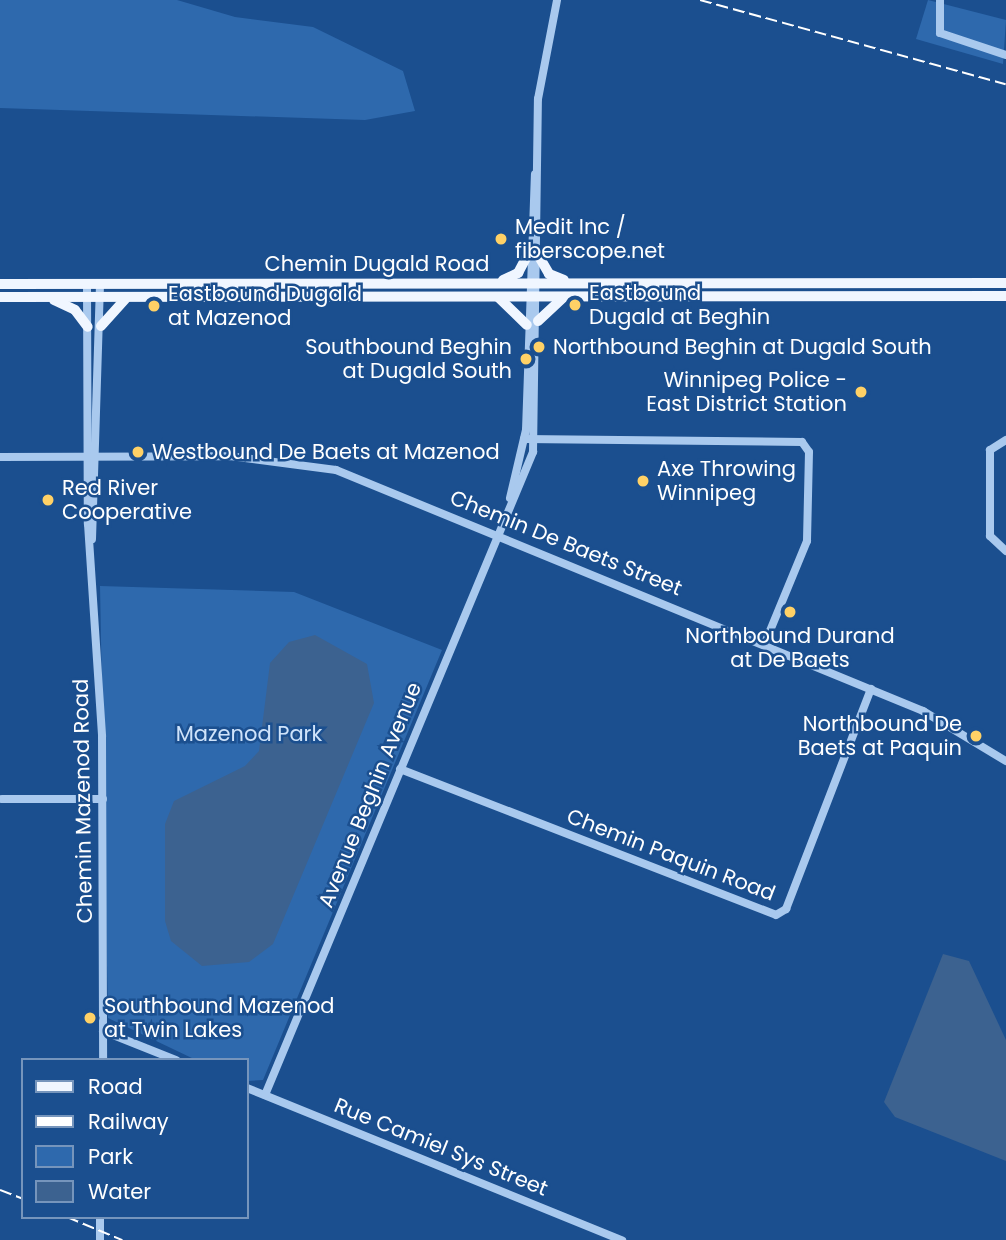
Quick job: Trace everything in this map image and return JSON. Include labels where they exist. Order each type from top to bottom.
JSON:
[{"type":"main road","points":[[495,283],[518,273],[533,252],[549,274],[574,284]]},
{"type":"main road","name":"Chemin Dugald Road","points":[[0,284],[1006,283]]},
{"type":"main road","points":[[538,321],[550,304],[567,296]]},
{"type":"main road","name":"Chemin Dugald Road","points":[[0,297],[1006,296]]},
{"type":"main road","points":[[43,297],[75,310],[88,327]]},
{"type":"main road","points":[[101,326],[111,307],[129,297]]},
{"type":"main road","points":[[498,297],[527,325]]},
{"type":"street","name":"Avenue Beghin Avenue","points":[[265,1095],[535,440],[538,321],[533,296],[533,252],[539,77],[557,0]]},
{"type":"street","points":[[940,0],[940,33],[1006,55]]},
{"type":"street","name":"Chemin Mazenod Road","points":[[87,284],[87,458],[103,799],[103,1058]]},
{"type":"street","name":"Chemin Mazenod Road","points":[[91,542],[97,457],[100,284]]},
{"type":"street","name":"Avenue Beghin Avenue","points":[[508,508],[524,439],[527,325],[533,296]]},
{"type":"street","points":[[524,439],[802,442],[809,452],[807,541],[765,643]]},
{"type":"street","points":[[1006,440],[990,450],[990,536],[1006,551]]},
{"type":"street","name":"Chemin De Baets Street","points":[[0,457],[230,456],[336,470],[765,643],[871,689],[944,721],[1006,761]]},
{"type":"street","name":"Chemin Paquin Road","points":[[400,769],[776,915],[786,909],[871,689]]},
{"type":"street","points":[[2,799],[103,799]]},
{"type":"street","points":[[103,1031],[171,1058]]},
{"type":"street","name":"Rue Camiel Sys Street","points":[[248,1088],[622,1240]]},
{"type":"street","points":[[100,1219],[100,1240]]},
{"type":"green space","points":[[0,0],[177,0],[235,17],[313,27],[403,71],[415,111],[365,120],[0,108]]},
{"type":"green space","points":[[928,0],[1006,20],[1003,64],[916,39]]},
{"type":"green space","name":"Mazenod Park","points":[[100,586],[294,592],[442,650],[263,1080],[248,1081],[248,1058],[192,1058],[108,1018]]},
{"type":"water","points":[[315,635],[367,664],[374,703],[273,944],[249,962],[202,966],[171,941],[165,921],[165,824],[174,801],[245,766],[259,751],[270,663],[289,642]]},
{"type":"water","points":[[943,954],[969,961],[1006,1040],[1006,1161],[895,1117],[884,1102]]},
{"type":"railway","points":[[700,0],[1006,84]]},
{"type":"railway","points":[[0,1190],[21,1198]]},
{"type":"railway","points":[[72,1219],[122,1240]]},
{"type":"place","name":"Medit Inc / fiberscope.net","points":[[501,239]]},
{"type":"place","name":"Eastbound Dugald at Beghin","points":[[575,305]]},
{"type":"place","name":"Eastbound Dugald at Mazenod","points":[[154,306]]},
{"type":"place","name":"Northbound Beghin at Dugald South","points":[[539,347]]},
{"type":"place","name":"Southbound Beghin at Dugald South","points":[[526,359]]},
{"type":"place","name":"Winnipeg Police - East District Station","points":[[861,392]]},
{"type":"place","name":"Westbound De Baets at Mazenod","points":[[138,452]]},
{"type":"place","name":"Axe Throwing Winnipeg","points":[[643,481]]},
{"type":"place","name":"Red River Cooperative","points":[[48,500]]},
{"type":"place","name":"Northbound Durand at De Baets","points":[[790,612]]},
{"type":"place","name":"Northbound De Baets at Paquin","points":[[976,736]]},
{"type":"place","name":"Southbound Mazenod at Twin Lakes","points":[[90,1018]]}]
